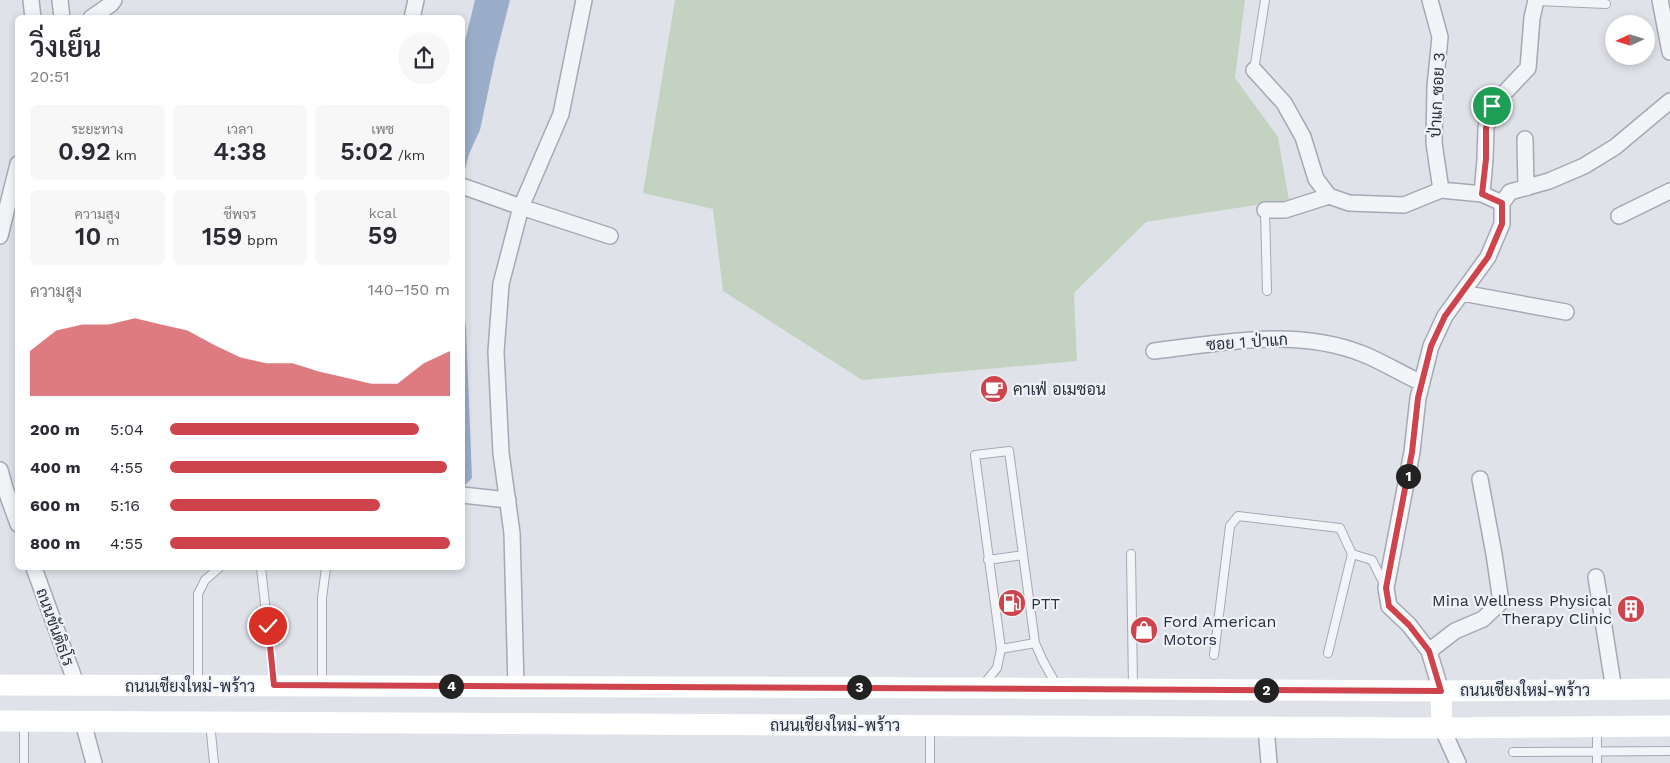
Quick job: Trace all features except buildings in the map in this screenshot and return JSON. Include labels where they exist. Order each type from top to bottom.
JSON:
[{"type":"main road","name":"ถนนเชียงใหม่-พร้าว","points":[[0,685],[1441,691],[1670,689]]},
{"type":"main road","points":[[77,686],[83,722]]},
{"type":"main road","points":[[1441,691],[1442,728]]},
{"type":"main road","name":"ถนนเชียงใหม่-พร้าว","points":[[0,721],[1442,728],[1670,726]]},
{"type":"street","points":[[31,0],[33,15]]},
{"type":"street","points":[[60,0],[62,15]]},
{"type":"street","points":[[96,15],[112,4],[114,0]]},
{"type":"street","points":[[413,15],[416,0]]},
{"type":"street","points":[[516,687],[512,533],[502,453],[496,352],[501,284],[521,208],[560,114],[584,0]]},
{"type":"street","name":"ป่าแก ซอย 3","points":[[1430,0],[1440,37],[1435,87],[1434,143],[1441,190]]},
{"type":"street","points":[[1482,194],[1486,159],[1486,128],[1492,106],[1528,68],[1532,18],[1536,0]]},
{"type":"street","points":[[1660,0],[1670,52]]},
{"type":"street","points":[[1254,70],[1284,103],[1303,137],[1316,179],[1328,196],[1348,204],[1404,205],[1441,190],[1482,194],[1502,203]]},
{"type":"street","points":[[1441,691],[1429,651],[1409,625],[1389,606],[1386,588],[1412,452],[1418,398],[1431,346],[1445,316],[1488,257],[1502,224],[1502,203],[1510,192],[1549,181],[1584,166],[1615,147],[1670,101]]},
{"type":"street","points":[[1525,140],[1526,188]]},
{"type":"street","points":[[0,236],[15,176]]},
{"type":"street","points":[[465,187],[521,208],[610,236]]},
{"type":"street","points":[[1619,216],[1670,191]]},
{"type":"street","points":[[1266,210],[1285,210],[1328,196]]},
{"type":"street","points":[[1462,293],[1566,312]]},
{"type":"street","name":"ซอย 1 ป่าแก","points":[[1154,351],[1269,338],[1297,339],[1329,343],[1363,354],[1422,383]]},
{"type":"street","points":[[0,470],[15,516]]},
{"type":"street","points":[[1429,651],[1455,632],[1483,619],[1501,602],[1480,479]]},
{"type":"street","points":[[465,495],[508,500]]},
{"type":"street","name":"ถนนขันติธโร","points":[[35,570],[77,686]]},
{"type":"street","points":[[1596,578],[1614,690]]},
{"type":"street","points":[[83,722],[94,763]]},
{"type":"street","points":[[1266,727],[1270,763]]},
{"type":"street","points":[[1442,728],[1458,763]]},
{"type":"lane","points":[[1254,70],[1265,0]]},
{"type":"lane","points":[[1536,0],[1606,4]]},
{"type":"lane","points":[[1266,210],[1267,292]]},
{"type":"lane","points":[[982,688],[998,668],[1001,649],[975,455],[1009,451],[1035,643],[1059,688]]},
{"type":"lane","points":[[1214,655],[1230,526],[1238,516],[1340,528],[1352,554],[1328,653]]},
{"type":"lane","points":[[1131,554],[1133,689]]},
{"type":"lane","points":[[1352,554],[1372,560],[1386,588]]},
{"type":"lane","points":[[988,560],[1023,555]]},
{"type":"lane","points":[[198,685],[198,594],[205,580],[217,570]]},
{"type":"lane","points":[[261,570],[274,685]]},
{"type":"lane","points":[[322,686],[322,598],[326,570]]},
{"type":"lane","points":[[1001,649],[1035,643]]},
{"type":"lane","points":[[24,721],[24,763]]},
{"type":"lane","points":[[210,723],[214,763]]},
{"type":"lane","points":[[930,726],[930,763]]},
{"type":"lane","points":[[1597,727],[1598,763]]},
{"type":"lane","points":[[1513,752],[1670,751]]},
{"type":"green space","points":[[675,0],[1245,0],[1235,78],[1278,137],[1289,200],[1146,222],[1074,293],[1077,361],[862,380],[723,291],[713,209],[643,193]]},
{"type":"water","points":[[475,0],[510,0],[480,130],[469,154],[465,170],[465,41]]},
{"type":"water","points":[[465,322],[466,328],[472,478],[465,485]]},
{"type":"place","name":"คาเฟ่ อเมซอน","points":[[994,389]]},
{"type":"place","name":"PTT","points":[[1012,603]]},
{"type":"place","name":"Mina Wellness Physical Therapy Clinic","points":[[1631,609]]},
{"type":"place","name":"Ford American Motors","points":[[1144,630]]},
{"type":"route","points":[[268,626],[274,685],[1441,691],[1429,651],[1409,625],[1389,606],[1386,588],[1412,452],[1418,398],[1431,346],[1445,316],[1488,257],[1502,224],[1502,203],[1482,194],[1486,159],[1486,128],[1492,106]]}]
